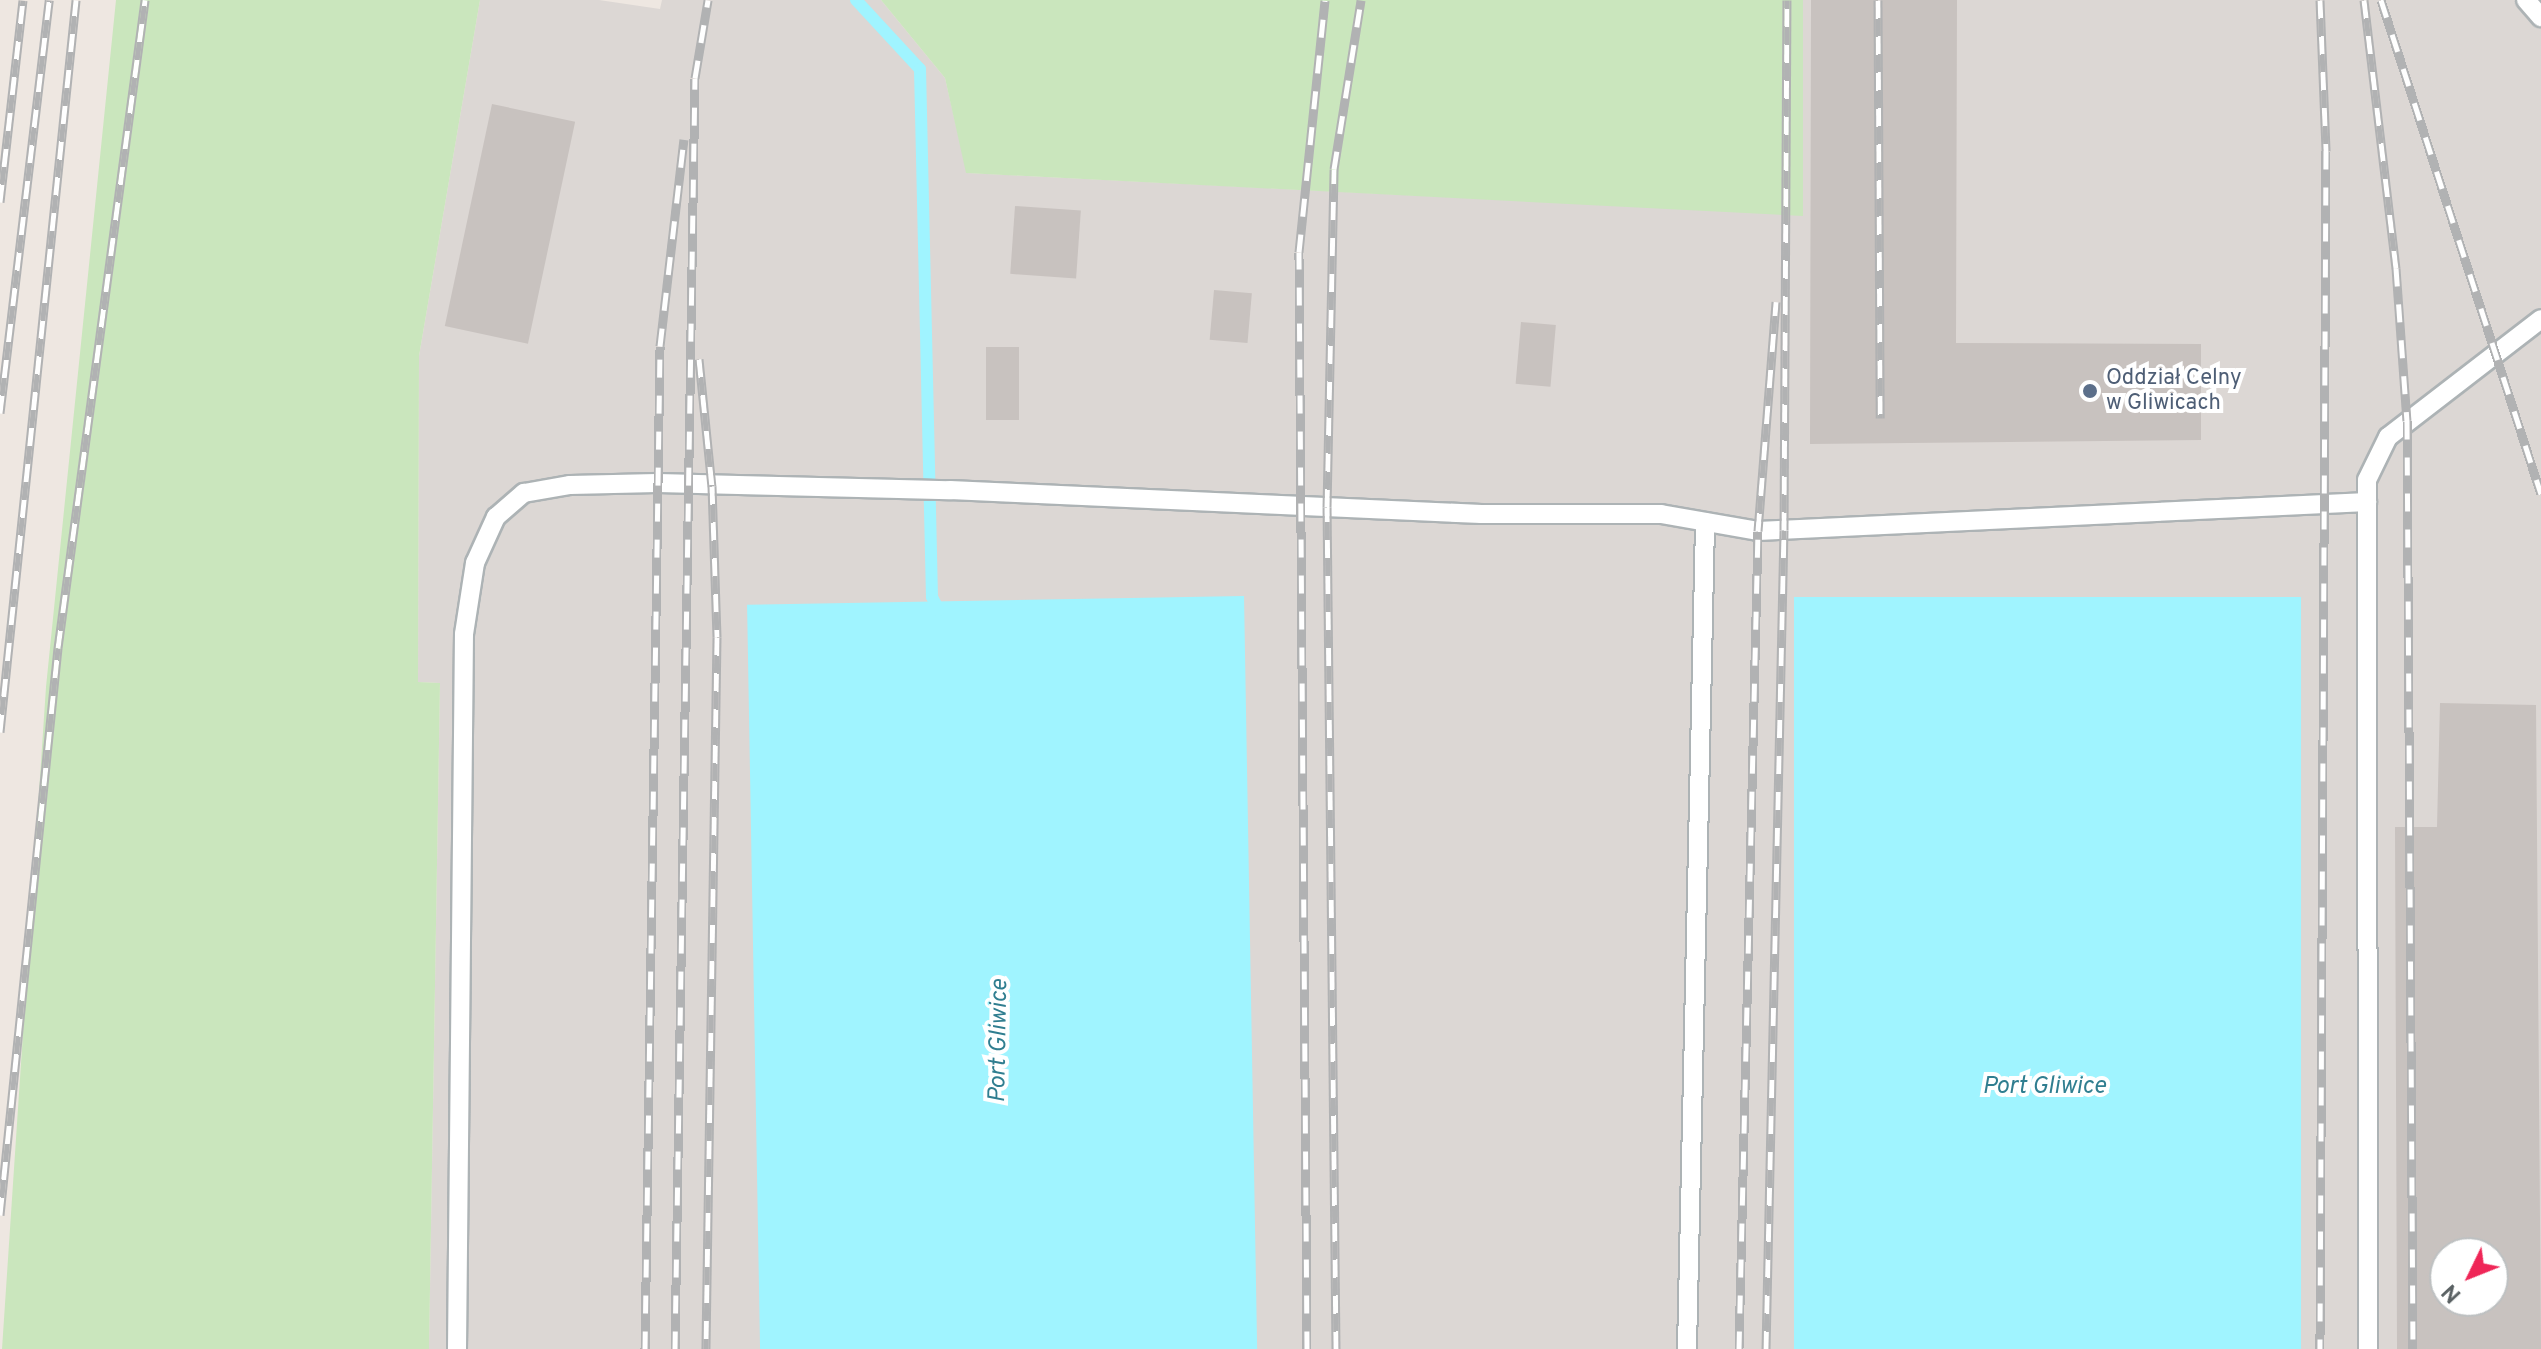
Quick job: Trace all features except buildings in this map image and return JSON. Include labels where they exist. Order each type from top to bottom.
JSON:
[{"type":"lane","points":[[2526,0],[2541,17]]},
{"type":"lane","points":[[2368,1349],[2367,502],[2371,463],[2388,437],[2541,319]]},
{"type":"lane","points":[[457,1349],[464,634],[475,563],[496,517],[524,493],[570,485],[950,490],[1481,514],[1661,514],[1758,531],[2367,502]]},
{"type":"lane","points":[[1687,1349],[1705,522]]},
{"type":"shaded area","points":[[480,0],[599,0],[660,9],[662,0],[881,0],[945,78],[967,173],[1803,215],[1803,0],[2541,0],[2541,1349],[429,1349],[440,683],[418,682],[419,356]]},
{"type":"green space","points":[[116,0],[480,0],[419,356],[418,682],[440,683],[429,1349],[2,1349],[46,687]]},
{"type":"green space","points":[[881,0],[1803,0],[1803,216],[966,173],[945,78]]},
{"type":"water","name":"Port Gliwice","points":[[1244,596],[1257,1349],[760,1349],[747,605]]},
{"type":"water","name":"Port Gliwice","points":[[1794,597],[2301,597],[2301,1349],[1794,1349]]},
{"type":"waterway","points":[[856,0],[920,69],[932,597],[939,610]]},
{"type":"railway","points":[[0,202],[23,0]]},
{"type":"railway","points":[[0,413],[49,0]]},
{"type":"railway","points":[[0,732],[76,0]]},
{"type":"railway","points":[[0,1215],[58,648],[145,0]]},
{"type":"railway","points":[[675,1349],[695,78],[708,0]]},
{"type":"railway","points":[[1307,1349],[1299,252],[1325,0]]},
{"type":"railway","points":[[1336,1349],[1327,507],[1334,169],[1361,0]]},
{"type":"railway","points":[[1766,1349],[1784,530],[1787,0]]},
{"type":"railway","points":[[1878,0],[1880,418]]},
{"type":"railway","points":[[2320,0],[2326,151],[2320,1349]]},
{"type":"railway","points":[[2364,0],[2396,268],[2407,421],[2413,1349]]},
{"type":"railway","points":[[2381,0],[2541,494]]},
{"type":"railway","points":[[645,1349],[660,346],[684,139]]},
{"type":"railway","points":[[1739,1349],[1758,531],[1776,302]]},
{"type":"railway","points":[[699,359],[712,486],[717,637],[706,1349]]},
{"type":"place","name":"Oddział Celny w Gliwicach","points":[[2090,391]]}]
